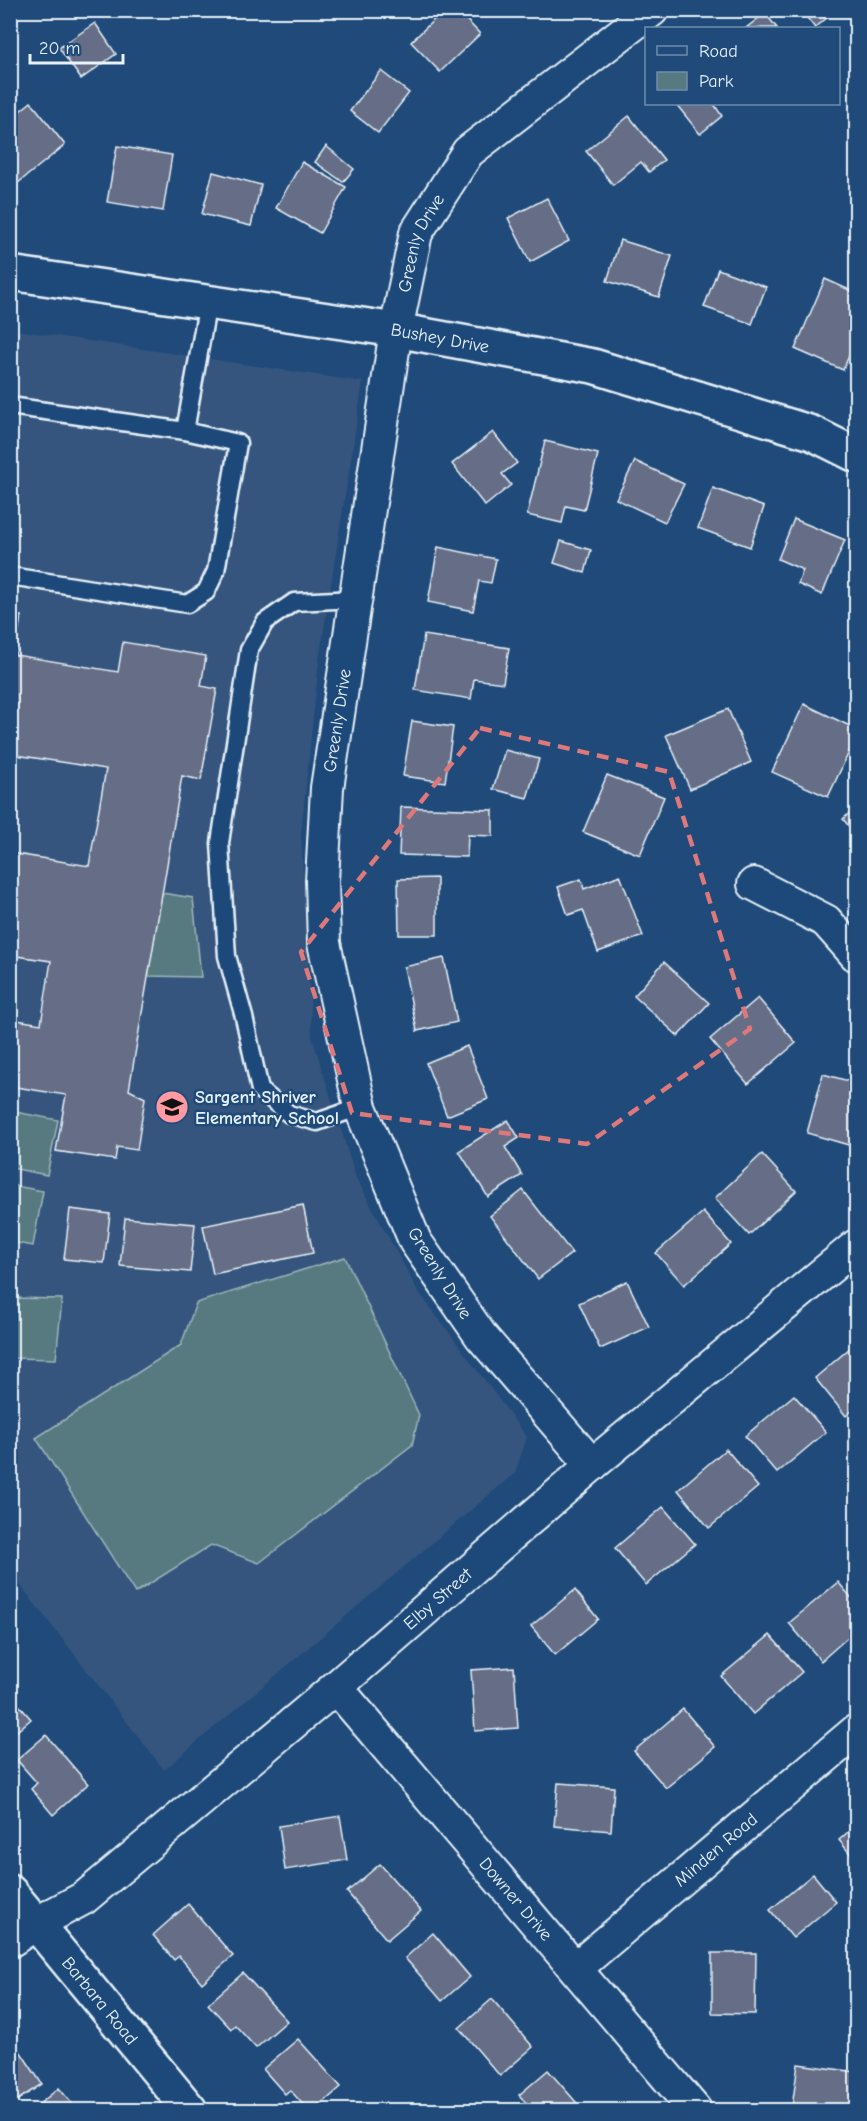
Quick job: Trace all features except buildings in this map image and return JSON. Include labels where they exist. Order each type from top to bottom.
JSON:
[{"type":"street","name":"Greenly Drive","points":[[592,1466],[481,1336],[415,1241],[360,1107],[324,943],[322,880],[327,788],[396,330],[416,233],[468,152],[652,10]]},
{"type":"street","name":"Bushey Drive","points":[[10,273],[396,330],[593,366],[812,433],[856,455]]},
{"type":"street","points":[[754,884],[826,921],[856,955]]},
{"type":"street","name":"Elby Street","points":[[10,1941],[37,1923],[84,1898],[336,1687],[592,1466],[856,1246]]},
{"type":"street","name":"Downer Drive","points":[[336,1687],[695,2110]]},
{"type":"street","name":"Minden Road","points":[[576,1968],[856,1731]]},
{"type":"street","name":"Barbara Road","points":[[10,1892],[190,2110]]},
{"type":"lane","points":[[185,431],[208,302]]},
{"type":"lane","points":[[10,406],[185,431],[238,443],[216,571],[206,592],[187,604],[10,576]]},
{"type":"lane","points":[[356,599],[294,602],[265,622],[249,650],[220,843],[226,956],[244,1017],[260,1090],[289,1114],[317,1122],[360,1107]]},
{"type":"highlighted area","points":[[480,728],[669,772],[750,1029],[587,1144],[352,1113],[301,952]]},
{"type":"shaded area","name":"Sargent Shriver Elementary School","points":[[10,329],[363,382],[319,661],[301,833],[312,1037],[356,1178],[418,1291],[527,1437],[515,1473],[164,1770],[11,1573]]},
{"type":"green space","points":[[162,893],[193,898],[201,977],[148,976]]},
{"type":"green space","points":[[10,1111],[58,1120],[47,1175],[11,1168]]},
{"type":"green space","points":[[10,1185],[43,1191],[33,1246],[11,1242]]},
{"type":"green space","points":[[345,1257],[419,1415],[412,1445],[259,1563],[211,1545],[135,1593],[36,1438],[181,1345],[196,1303]]},
{"type":"green space","points":[[11,1298],[62,1299],[56,1359],[11,1358]]},
{"type":"place","name":"Sargent Shriver Elementary School","points":[[172,1107]]}]
